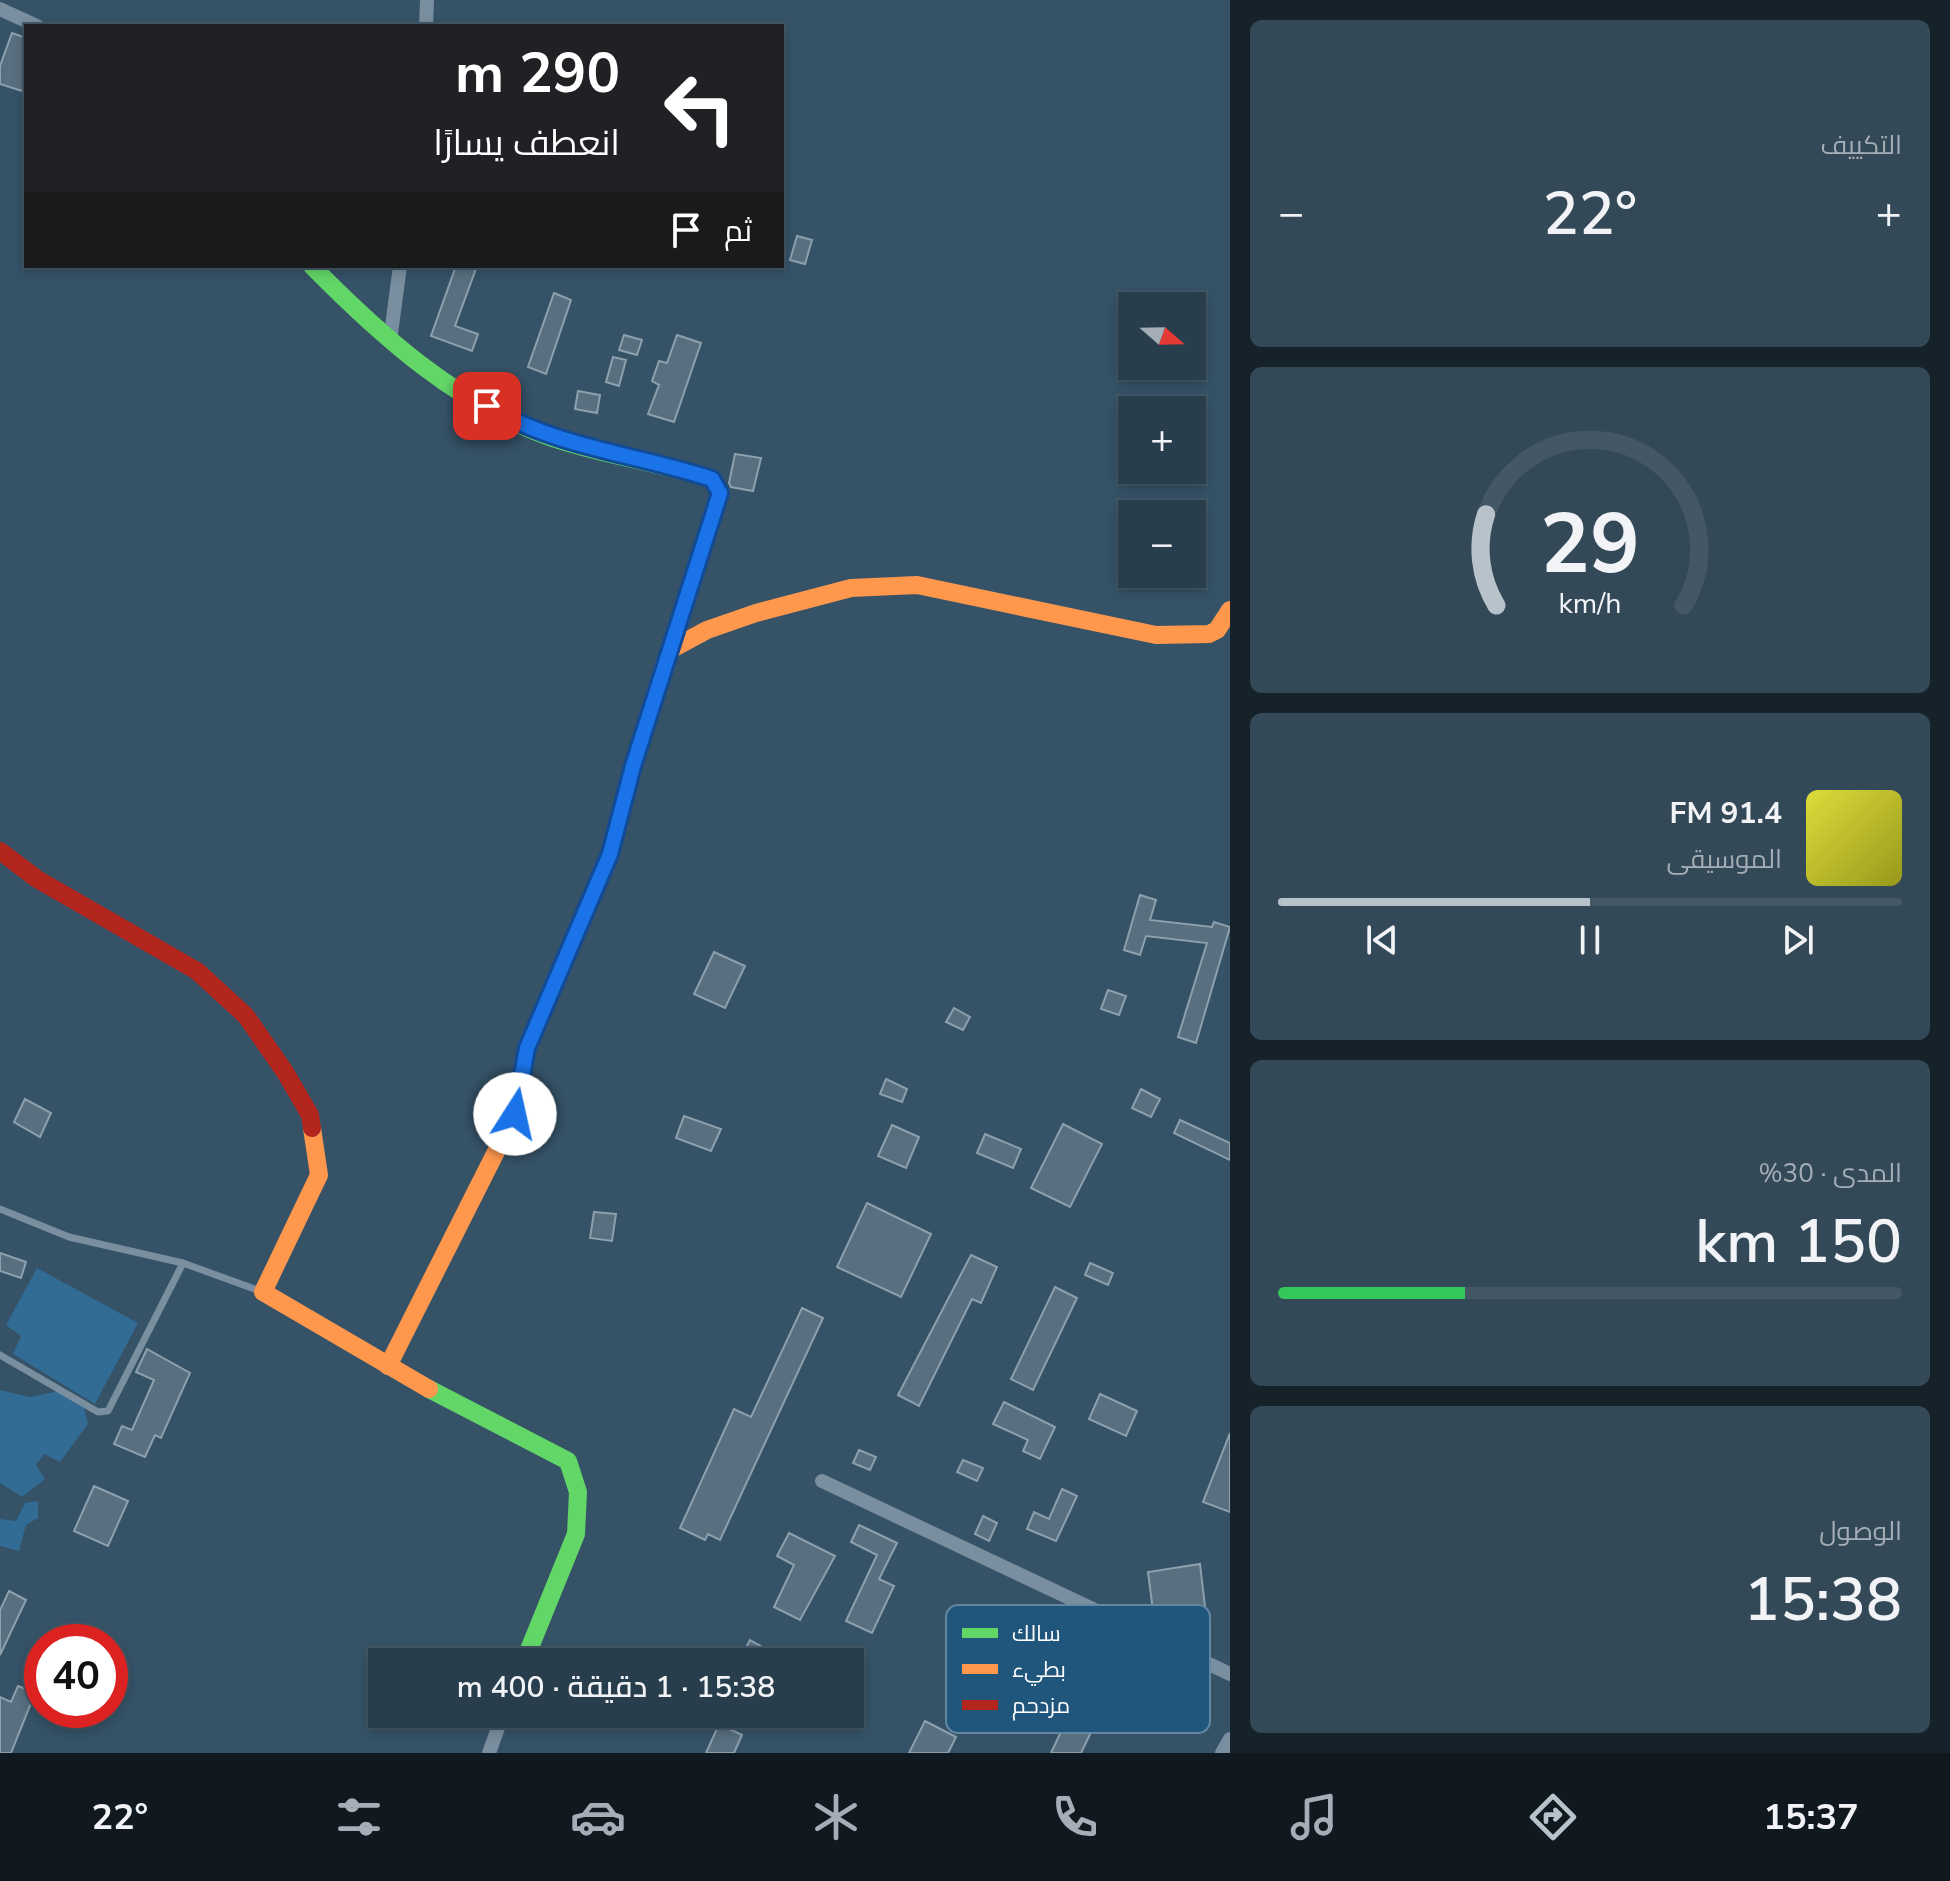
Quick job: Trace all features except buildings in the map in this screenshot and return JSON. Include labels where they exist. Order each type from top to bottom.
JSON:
[{"type":"street","points":[[426,24],[427,0]]},
{"type":"street","points":[[0,9],[33,24]]},
{"type":"street","points":[[314,268],[390,341],[432,373],[514,422],[543,435],[680,468],[716,483],[719,500],[633,766],[610,854],[527,1048],[515,1114],[388,1366]]},
{"type":"street","points":[[390,341],[400,268]]},
{"type":"street","points":[[670,650],[732,621],[851,588],[917,585],[1156,635],[1209,634],[1217,630],[1230,610]]},
{"type":"street","points":[[0,851],[37,879],[197,971],[246,1016],[285,1072],[310,1115],[319,1175],[263,1292],[388,1366],[568,1461],[578,1492],[576,1534],[530,1648]]},
{"type":"street","points":[[822,1481],[1084,1605]]},
{"type":"street","points":[[1210,1665],[1230,1674]]},
{"type":"street","points":[[489,1753],[498,1728]]},
{"type":"street","points":[[1222,1753],[1230,1739]]},
{"type":"lane","points":[[0,1209],[69,1237],[183,1263],[263,1292]]},
{"type":"lane","points":[[0,1355],[98,1412],[108,1411],[183,1263]]},
{"type":"shaded area","points":[[37,1268],[138,1323],[95,1404],[13,1354],[21,1336],[6,1325]]},
{"type":"shaded area","points":[[0,1390],[30,1397],[59,1391],[84,1407],[88,1424],[60,1462],[44,1454],[36,1465],[45,1479],[22,1497],[0,1483]]},
{"type":"shaded area","points":[[38,1501],[38,1518],[26,1525],[19,1551],[0,1546],[0,1519],[16,1521],[25,1503]]},
{"type":"traffic: fast","points":[[314,268],[364,317],[420,364],[481,405],[513,422],[567,443],[712,479],[720,493],[697,565]]},
{"type":"traffic: fast","points":[[429,1389],[568,1461],[578,1492],[576,1534],[530,1648]]},
{"type":"traffic: slow","points":[[670,650],[707,630],[756,613],[851,588],[917,585],[1156,635],[1209,634],[1217,630],[1230,610]]},
{"type":"traffic: slow","points":[[388,1366],[515,1114],[523,1069]]},
{"type":"traffic: slow","points":[[312,1128],[319,1175],[263,1292],[429,1389]]},
{"type":"traffic: jam","points":[[523,1069],[527,1048],[610,854],[633,766],[697,565]]},
{"type":"traffic: jam","points":[[0,851],[37,879],[197,971],[246,1016],[285,1072],[310,1115],[312,1128]]},
{"type":"route","points":[[487,406],[514,422],[567,443],[680,468],[712,479],[720,493],[633,766],[610,854],[527,1048],[515,1114]]}]
